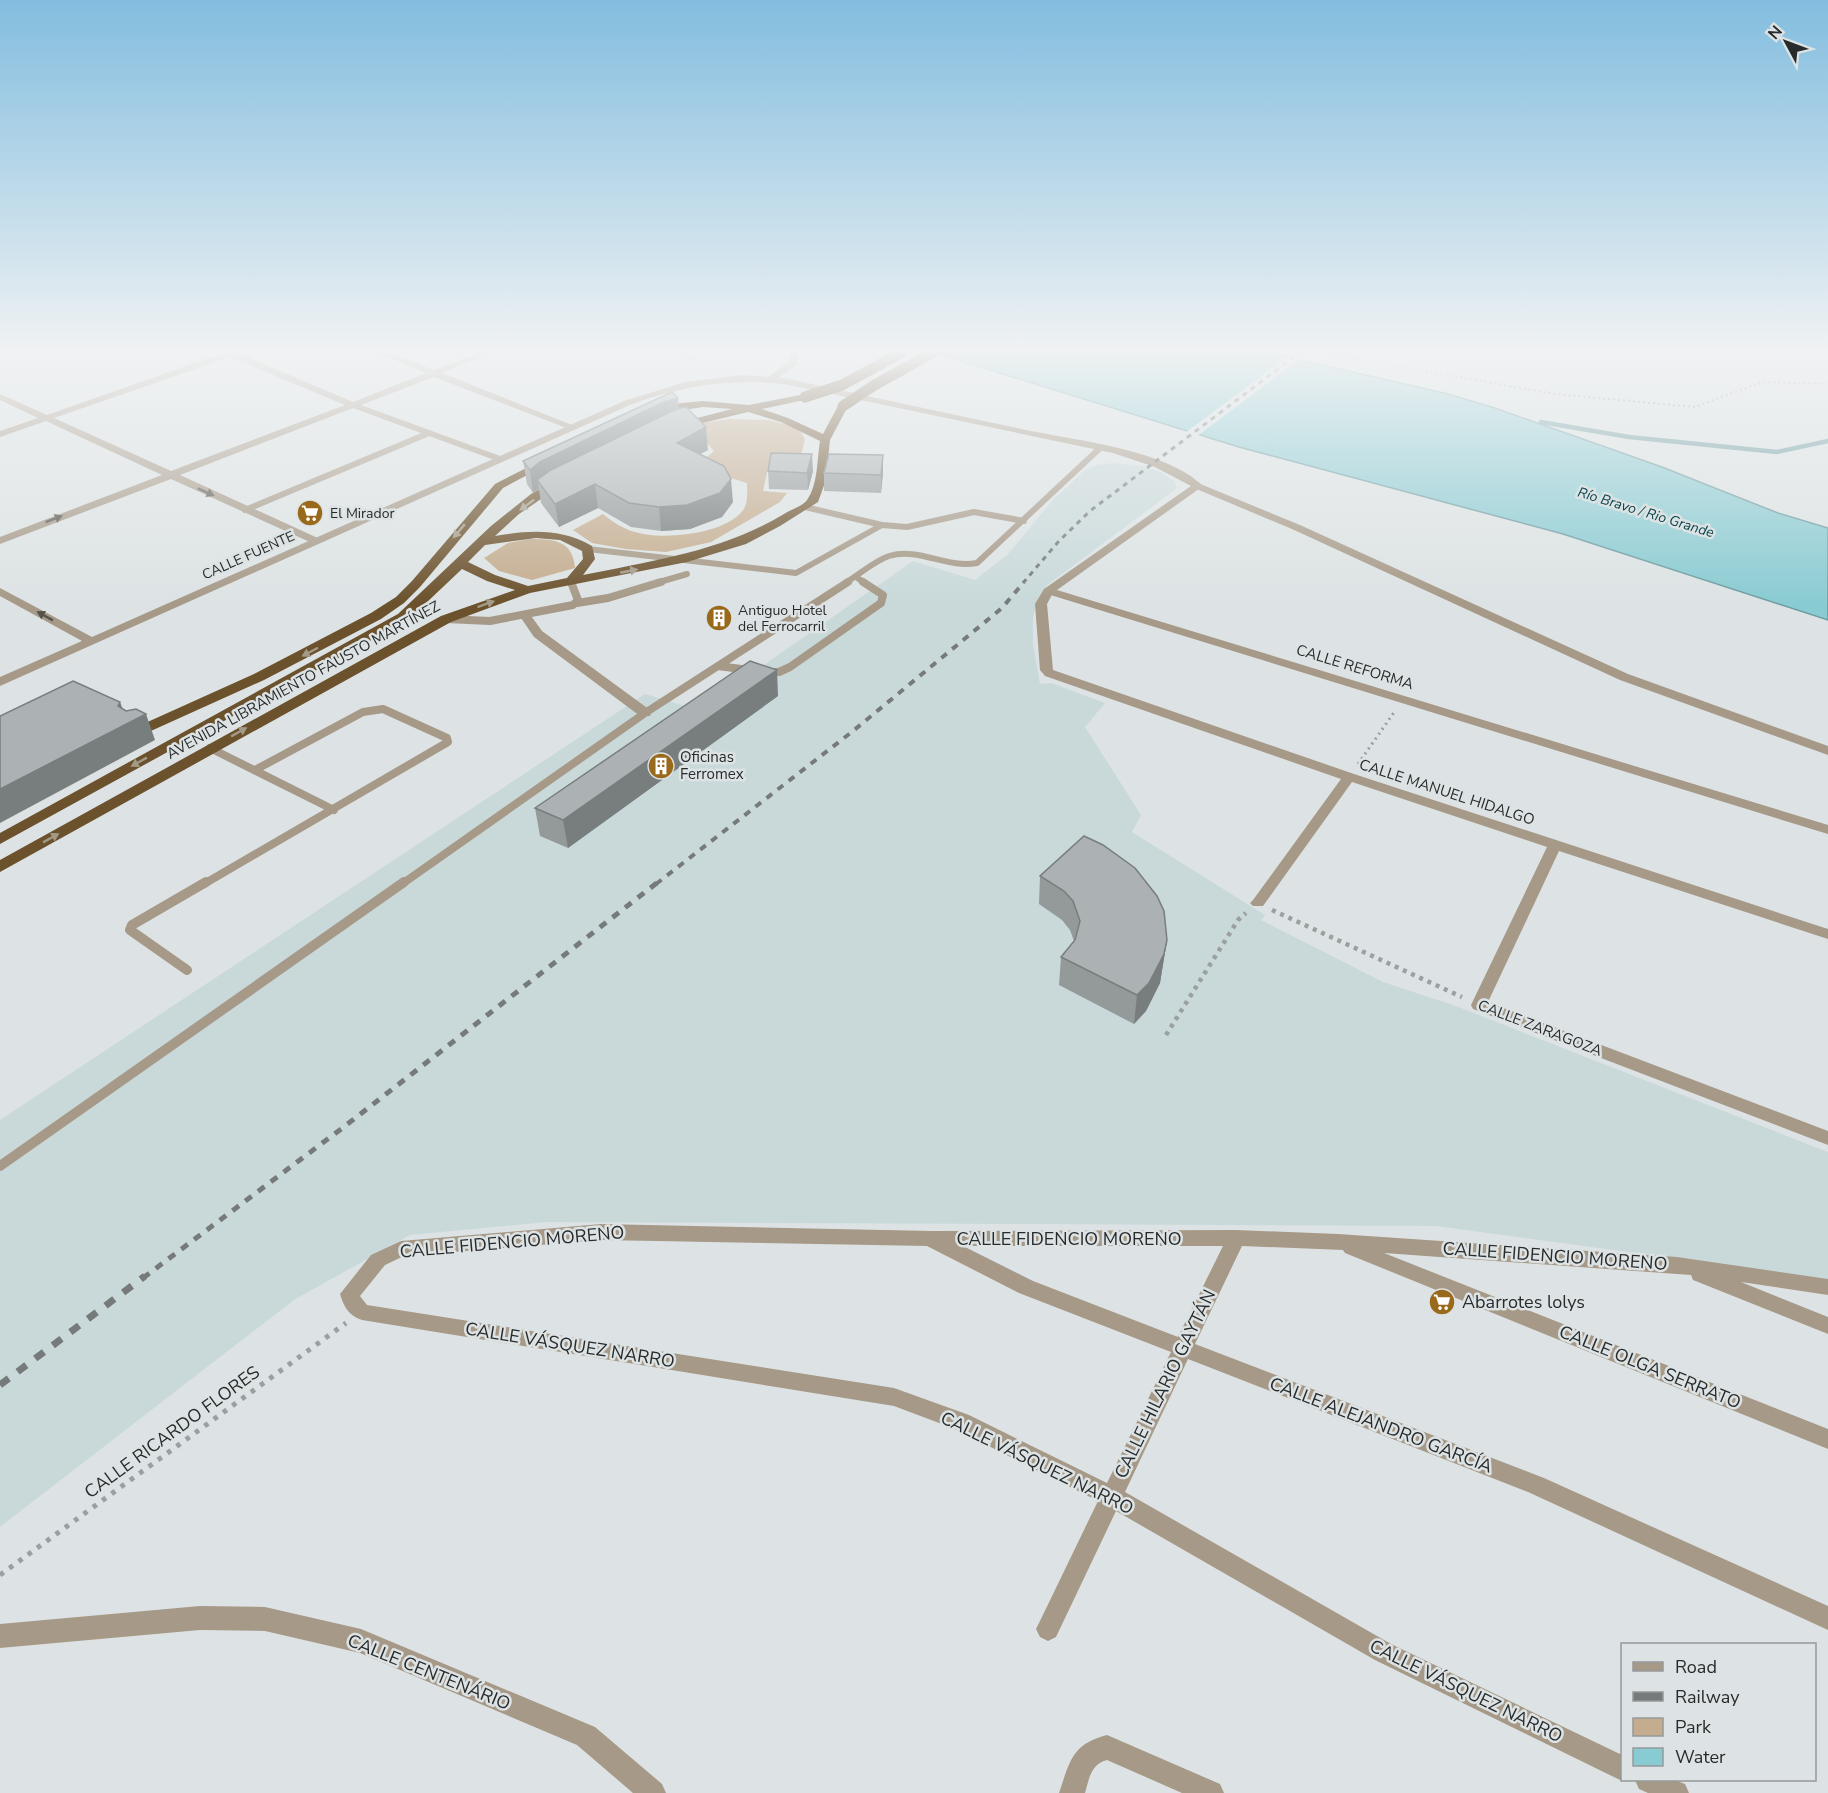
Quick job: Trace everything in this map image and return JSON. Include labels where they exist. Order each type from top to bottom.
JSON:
[{"type":"highway","points":[[819,437],[825,440]]},
{"type":"highway","points":[[805,507],[812,502],[820,480],[827,437]]},
{"type":"highway","points":[[137,732],[259,677],[376,616],[400,600],[416,584],[499,486],[555,457]]},
{"type":"highway","name":"AVENIDA LIBRAMIENTO FAUSTO MARTÍNEZ","points":[[0,839],[403,617],[428,597],[481,542],[521,508],[567,479]]},
{"type":"highway","name":"AVENIDA LIBRAMIENTO FAUSTO MARTÍNEZ","points":[[0,867],[210,748],[446,619],[526,590],[683,559],[742,541],[805,507]]},
{"type":"highway","points":[[481,542],[535,534],[560,536],[588,549],[589,559],[571,582]]},
{"type":"highway","points":[[460,563],[491,578],[526,590]]},
{"type":"street","points":[[84,437],[316,541]]},
{"type":"street","points":[[0,541],[266,437]]},
{"type":"street","points":[[439,437],[500,459]]},
{"type":"street","name":"CALLE FUENTE","points":[[0,682],[550,437]]},
{"type":"street","points":[[1041,437],[1154,462],[1181,474],[1198,486],[1296,527],[1624,677],[1828,752]]},
{"type":"street","points":[[1048,591],[1198,486]]},
{"type":"street","points":[[0,591],[91,641]]},
{"type":"street","name":"CALLE MANUEL HIDALGO","points":[[1048,591],[1041,604],[1046,670],[1057,677],[1348,777],[1828,934]]},
{"type":"street","name":"CALLE REFORMA","points":[[1048,591],[1828,830]]},
{"type":"street","points":[[525,615],[538,634],[645,713]]},
{"type":"street","points":[[1258,903],[1348,777]]},
{"type":"street","points":[[1479,1005],[1555,845]]},
{"type":"street","name":"CALLE ZARAGOZA","points":[[1479,1005],[1828,1138]]},
{"type":"street","name":"CALLE FIDENCIO MORENO","points":[[362,1312],[353,1304],[350,1294],[378,1260],[401,1249],[601,1232],[932,1239],[1236,1238],[1338,1242],[1677,1265],[1828,1287]]},
{"type":"street","name":"CALLE HILARIO GAYTÁN","points":[[1048,1629],[1236,1238]]},
{"type":"street","name":"CALLE ALEJANDRO GARCÍA","points":[[932,1239],[1026,1287],[1536,1485],[1828,1618]]},
{"type":"street","name":"CALLE OLGA SERRATO","points":[[1338,1242],[1828,1439]]},
{"type":"street","points":[[1677,1265],[1828,1326]]},
{"type":"street","name":"CALLE VÁSQUEZ NARRO","points":[[362,1312],[894,1397],[962,1422],[1111,1496],[1383,1652],[1621,1767]]},
{"type":"street","name":"CALLE CENTENÁRIO","points":[[0,1636],[200,1618],[265,1620],[361,1641],[586,1736],[653,1793]]},
{"type":"street","points":[[1072,1793],[1083,1760],[1094,1749],[1107,1747],[1211,1793]]},
{"type":"street","points":[[1652,1781],[1676,1793]]},
{"type":"lane","points":[[245,510],[420,437]]},
{"type":"lane","points":[[0,1166],[645,713],[895,553],[909,552],[971,566],[977,563],[1099,449]]},
{"type":"lane","points":[[805,507],[882,525],[907,526],[974,512],[1024,521]]},
{"type":"lane","points":[[588,549],[796,573],[882,525]]},
{"type":"lane","points":[[446,619],[490,621],[525,615],[608,598],[687,574]]},
{"type":"lane","points":[[718,666],[779,672],[790,667],[881,603],[883,595],[856,578]]},
{"type":"lane","points":[[571,582],[577,603]]},
{"type":"lane","points":[[187,970],[133,934],[130,930],[132,925],[448,742],[447,738],[383,709],[374,709],[363,712],[255,770]]},
{"type":"lane","points":[[210,748],[334,810]]},
{"type":"path","points":[[1348,777],[1404,699]]},
{"type":"path","points":[[1166,1035],[1238,920],[1258,903]]},
{"type":"path","name":"CALLE ZARAGOZA","points":[[1258,903],[1479,1005]]},
{"type":"path","name":"CALLE RICARDO FLORES","points":[[0,1575],[362,1312]]},
{"type":"shaded area","points":[[1113,463],[1142,466],[1161,472],[1174,481],[1177,488],[1046,586],[1038,599],[1033,617],[1033,644],[1040,684],[1051,683],[1105,703],[1085,727],[1141,815],[1132,832],[1265,915],[1261,920],[1383,982],[1456,1006],[1828,1152],[1828,1279],[1436,1226],[547,1222],[410,1235],[294,1300],[0,1527],[0,1120],[645,694],[699,710],[913,561],[975,580],[1008,554],[1053,500],[1085,470],[1097,465]]},
{"type":"green space","points":[[701,437],[804,437],[805,439],[798,468],[768,468],[763,491],[787,493],[780,502],[711,542],[666,552],[626,549],[592,543],[573,530],[603,514],[626,529],[647,535],[695,533],[726,524],[745,507],[747,483],[695,467],[714,451]]},
{"type":"green space","points":[[529,539],[560,543],[570,552],[575,568],[532,580],[499,571],[484,558],[508,543]]},
{"type":"water","name":"Río Bravo / Rio Grande","points":[[1206,437],[1576,437],[1662,467],[1778,513],[1828,528],[1828,620],[1563,534]]},
{"type":"building","points":[[576,437],[592,437],[540,462],[530,470],[523,461]]},
{"type":"building","points":[[619,437],[688,437],[677,443],[724,466],[731,479],[720,493],[687,505],[659,507],[629,503],[595,484],[555,504],[537,480],[551,470]]},
{"type":"building","points":[[771,453],[812,454],[807,473],[768,471]]},
{"type":"building","points":[[829,454],[883,455],[881,475],[824,473]]},
{"type":"building","points":[[750,661],[777,670],[563,820],[535,808]]},
{"type":"building","points":[[73,681],[120,702],[118,706],[126,711],[136,709],[146,714],[0,789],[0,716]]},
{"type":"building","points":[[1084,836],[1103,845],[1135,868],[1157,896],[1164,911],[1167,940],[1164,954],[1149,983],[1137,995],[1061,957],[1075,940],[1080,921],[1073,901],[1064,891],[1040,876]]},
{"type":"waterway","points":[[1627,437],[1777,452],[1828,441]]},
{"type":"railway","points":[[1023,583],[1059,541],[1090,511],[1188,437]]},
{"type":"railway","points":[[656,884],[853,731],[1002,608],[1024,582]]},
{"type":"railway","points":[[143,1278],[345,1126],[658,882]]},
{"type":"railway","points":[[0,1385],[145,1276]]},
{"type":"place","name":"El Mirador","points":[[310,513]]},
{"type":"place","name":"Antiguo Hotel del Ferrocarril","points":[[719,618]]},
{"type":"place","name":"Oficinas Ferromex","points":[[661,766]]},
{"type":"place","name":"Abarrotes lolys","points":[[1442,1302]]}]
